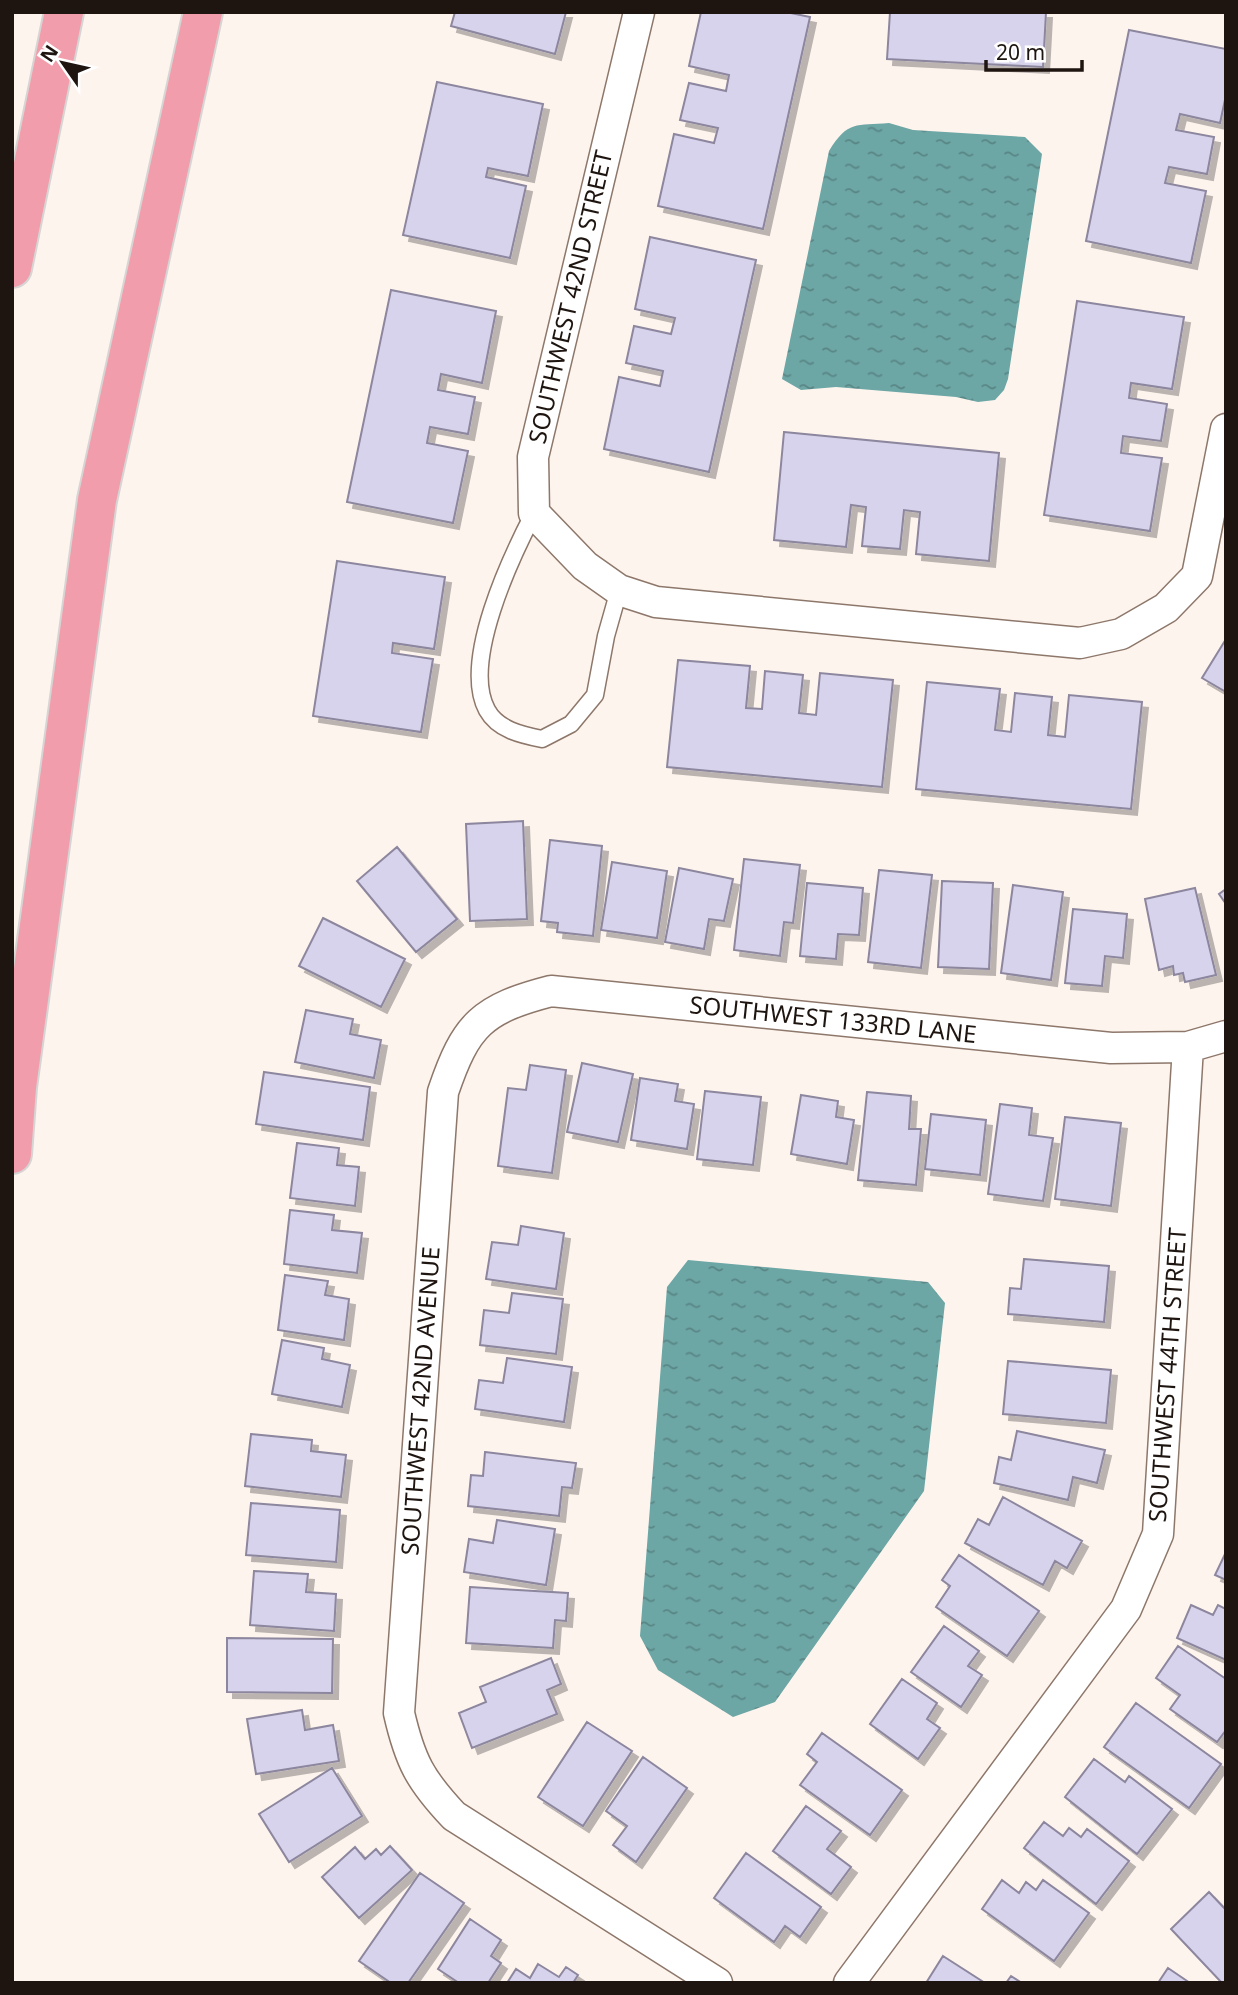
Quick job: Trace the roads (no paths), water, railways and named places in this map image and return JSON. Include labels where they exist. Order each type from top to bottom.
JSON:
[{"type":"highway","points":[[12,268],[64,12]]},
{"type":"highway","points":[[12,1154],[19,1073],[97,500],[203,12]]},
{"type":"street","name":"SOUTHWEST 42ND STREET","points":[[534,513],[533,457],[639,12]]},
{"type":"street","points":[[534,513],[585,566],[619,590],[656,602],[1080,642],[1121,634],[1166,608],[1197,576],[1226,429]]},
{"type":"street","name":"SOUTHWEST 133RD LANE","points":[[483,1018],[514,1001],[551,991],[1111,1048],[1188,1047],[1226,1036]]},
{"type":"street","name":"SOUTHWEST 42ND AVENUE","points":[[483,1018],[457,1050],[443,1092],[399,1713],[408,1752],[429,1789],[454,1816],[717,1983]]},
{"type":"street","name":"SOUTHWEST 44TH STREET","points":[[849,1983],[1126,1609],[1158,1534],[1188,1047]]},
{"type":"lane","points":[[534,513],[496,592],[479,677],[487,711],[510,732],[542,739],[571,724],[595,695],[606,636],[619,590]]},
{"type":"water","points":[[889,123],[913,130],[1025,137],[1042,154],[1008,379],[1004,390],[995,400],[978,402],[956,397],[836,387],[801,390],[782,379],[829,151],[848,129]]},
{"type":"water","points":[[688,1260],[928,1282],[945,1303],[924,1491],[775,1702],[733,1717],[658,1670],[640,1636],[667,1287]]}]
